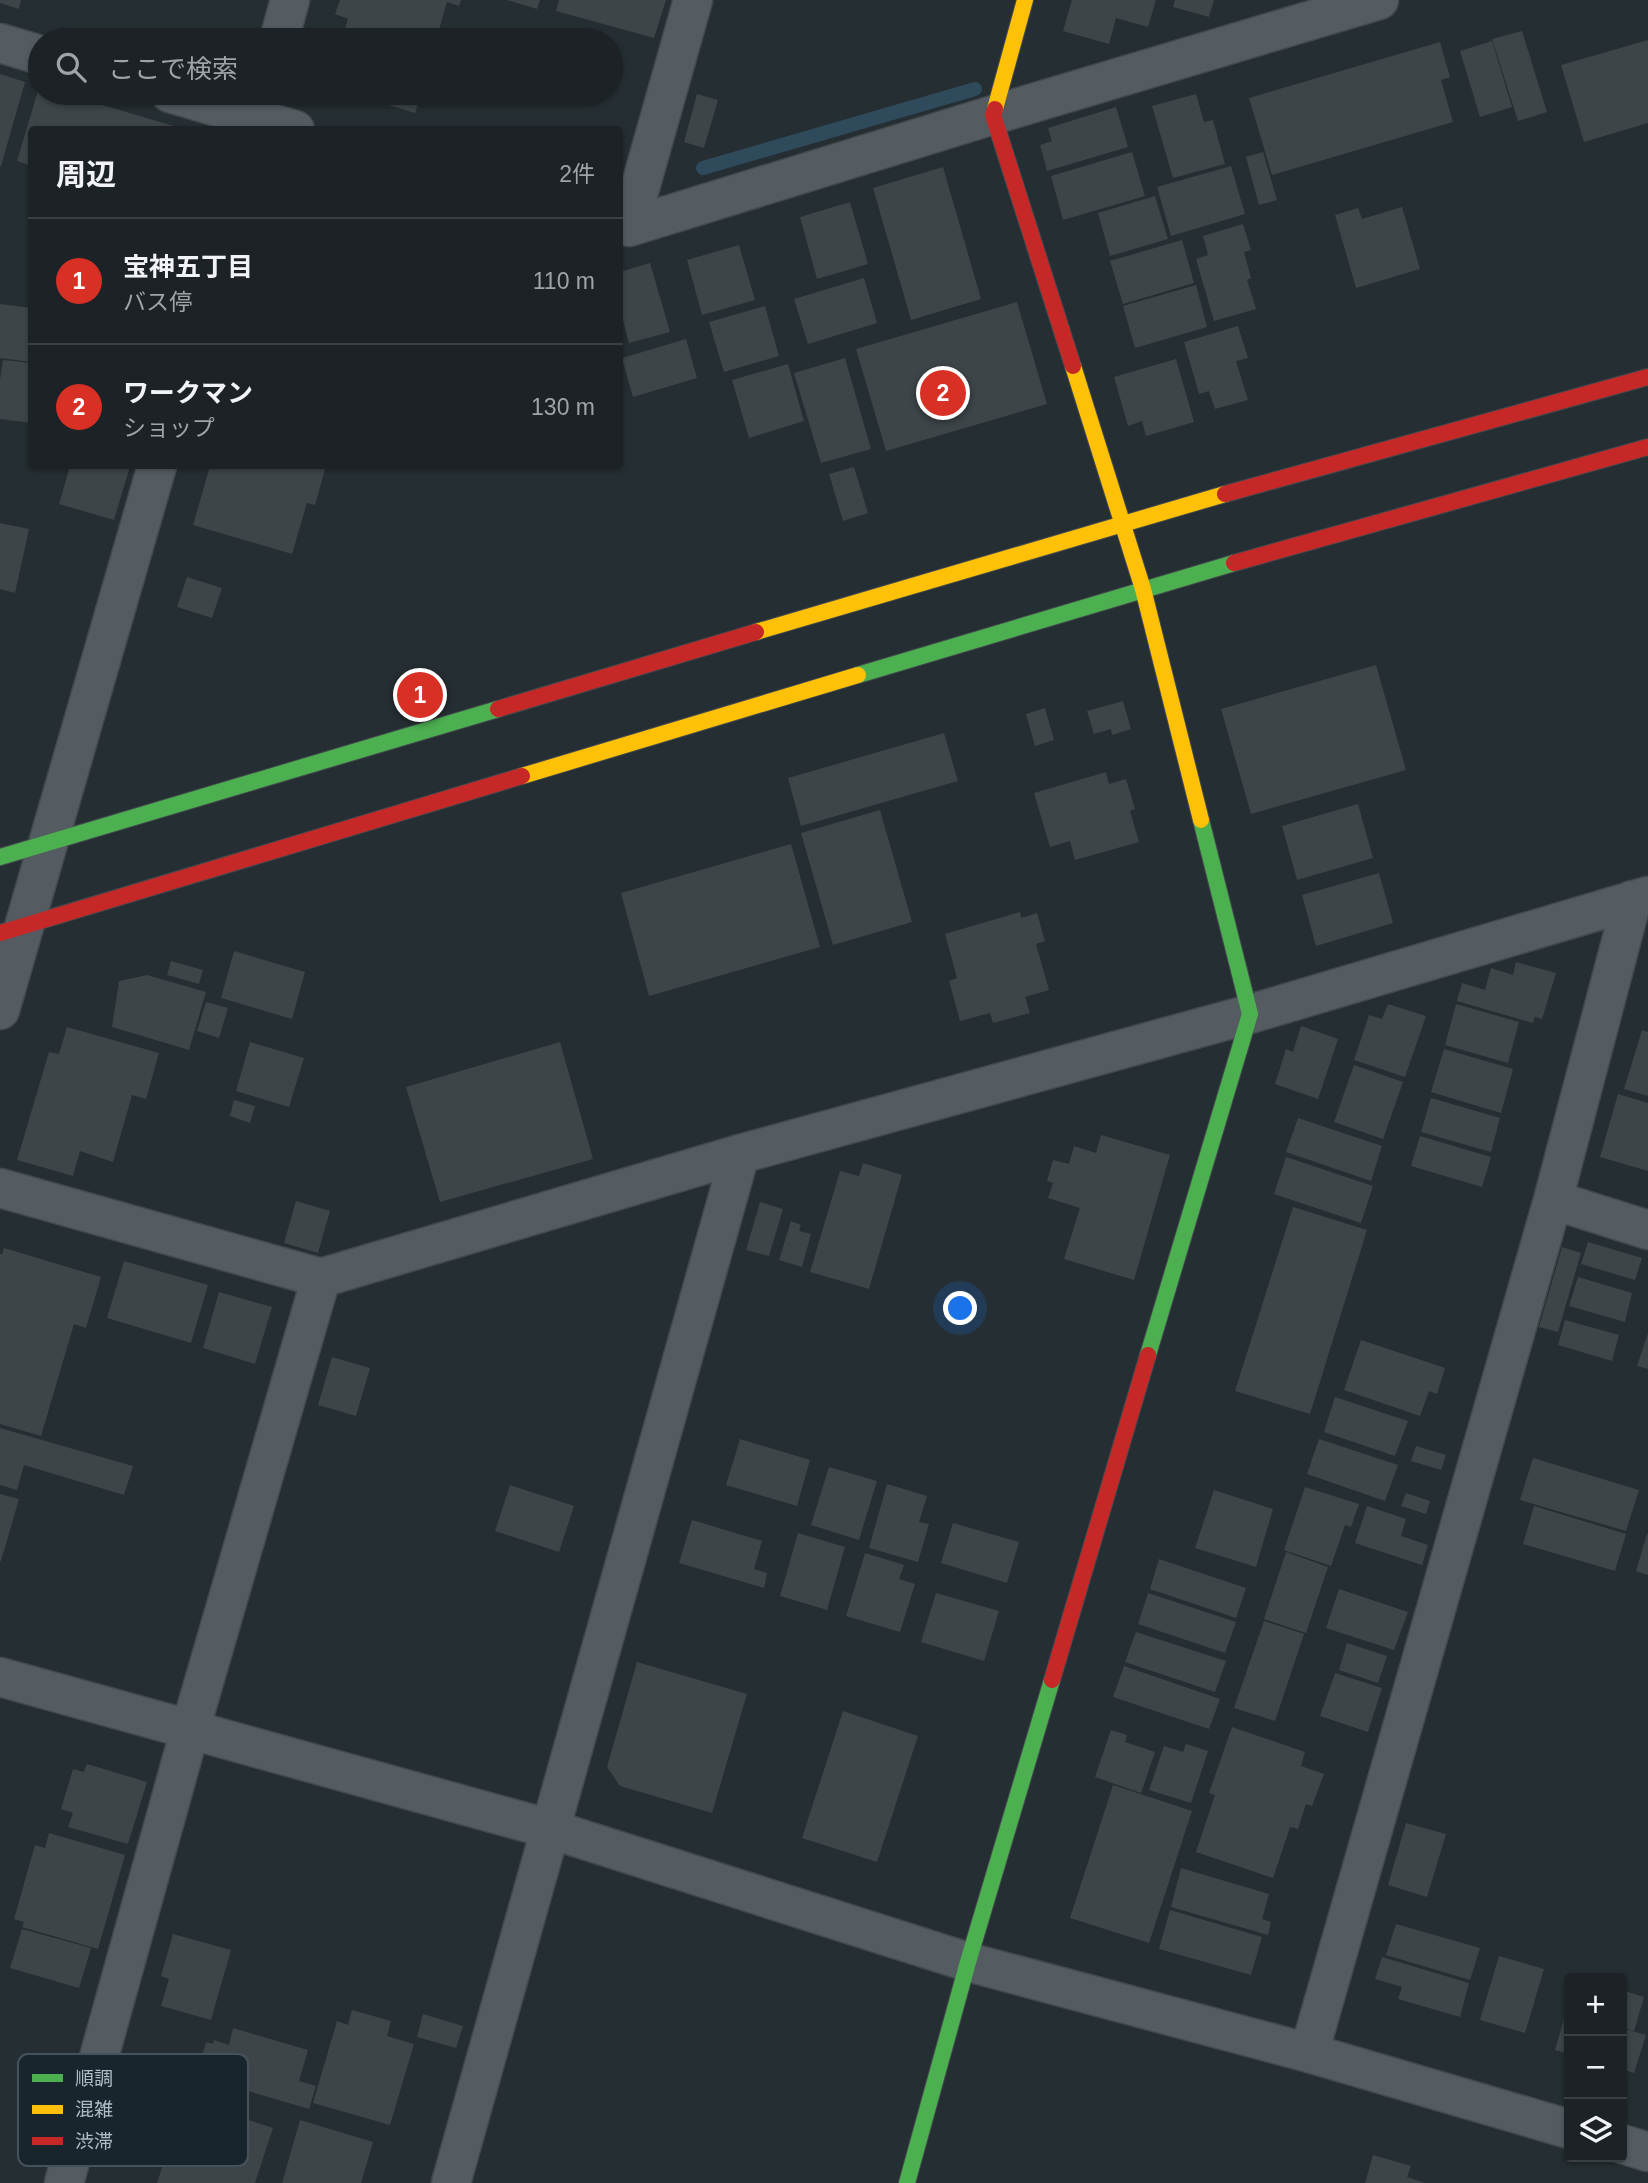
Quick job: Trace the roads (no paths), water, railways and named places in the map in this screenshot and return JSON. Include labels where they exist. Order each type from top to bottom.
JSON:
[{"type":"street","points":[[282,28],[290,0]]},
{"type":"street","points":[[624,226],[694,0]]},
{"type":"street","points":[[907,2183],[968,1962],[1251,1014],[1143,589],[993,115],[1025,0]]},
{"type":"street","points":[[624,226],[1379,0]]},
{"type":"street","points":[[0,43],[28,51]]},
{"type":"street","points":[[222,105],[257,113],[286,126]]},
{"type":"street","points":[[0,857],[1122,523],[1648,377]]},
{"type":"street","points":[[12,930],[1143,589],[1648,447]]},
{"type":"street","points":[[0,1010],[12,930],[49,843],[156,469]]},
{"type":"street","points":[[0,1188],[321,1278],[740,1154],[1251,1014],[1640,898]]},
{"type":"street","points":[[1310,2053],[1640,898]]},
{"type":"street","points":[[451,2183],[740,1154]]},
{"type":"street","points":[[1553,1200],[1648,1230]]},
{"type":"street","points":[[100,2054],[190,1730],[321,1278]]},
{"type":"street","points":[[0,1677],[550,1829],[968,1962],[1310,2053],[1564,2128]]},
{"type":"street","points":[[1627,2146],[1648,2152]]},
{"type":"street","points":[[64,2183],[69,2166]]},
{"type":"waterway","points":[[703,168],[975,89]]},
{"type":"place","name":"ワークマン","points":[[943,393]]},
{"type":"place","name":"宝神五丁目","points":[[420,695]]}]
